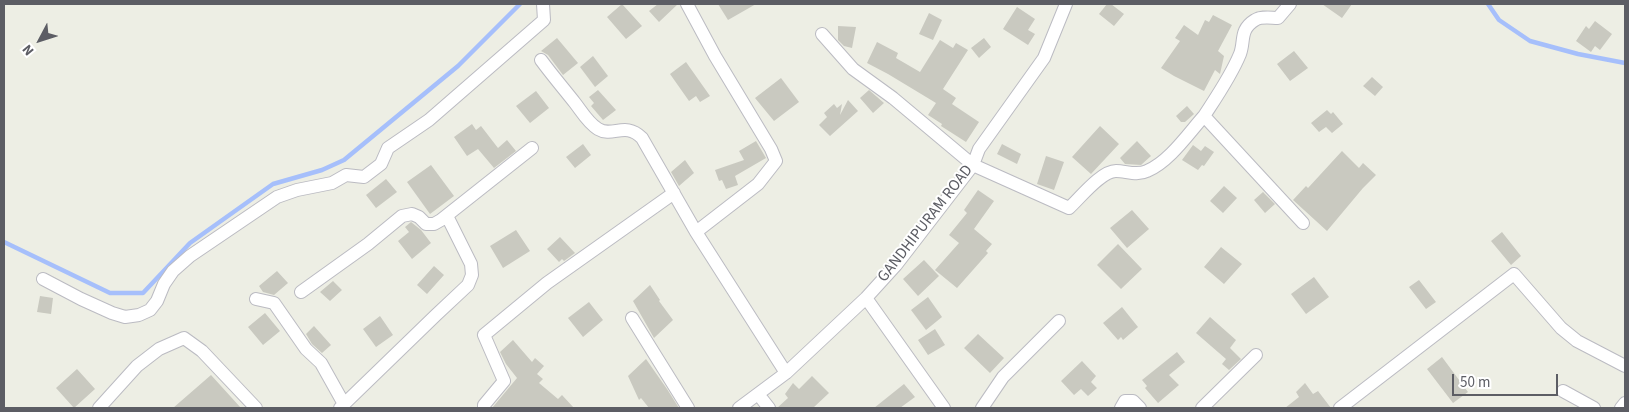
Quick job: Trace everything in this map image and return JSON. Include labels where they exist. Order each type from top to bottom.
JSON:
[{"type":"street","points":[[43,279],[81,299],[125,317],[139,315],[150,310],[173,271],[190,256],[270,201],[297,190],[332,183],[346,175],[364,177],[381,164],[388,148],[429,120],[544,20],[543,4]]},
{"type":"street","points":[[687,4],[715,56],[771,149],[776,161],[758,184],[696,232]]},
{"type":"street","name":"GANDHIPURAM ROAD","points":[[739,408],[786,373],[866,298],[896,265],[973,165],[979,148],[1044,58],[1066,4]]},
{"type":"street","points":[[822,34],[853,69],[893,98],[973,165],[1069,208],[1105,174],[1115,171],[1145,172],[1163,162],[1204,116],[1228,79],[1241,52],[1243,32],[1255,19],[1264,17],[1278,18],[1290,4]]},
{"type":"street","points":[[541,60],[588,121],[600,130],[607,132],[628,129],[636,132],[642,138],[696,232],[786,373]]},
{"type":"street","points":[[1204,116],[1303,223]]},
{"type":"street","points":[[301,292],[368,244],[402,216],[412,214],[419,217],[426,224],[434,224],[447,216],[532,148]]},
{"type":"street","points":[[484,408],[484,405],[504,380],[484,335],[547,283],[674,193]]},
{"type":"street","points":[[256,299],[274,303],[306,349],[321,363],[342,406],[468,286],[472,275],[471,264],[447,216]]},
{"type":"street","points":[[1340,408],[1514,274],[1560,328],[1578,341],[1625,366]]},
{"type":"street","points":[[866,298],[944,408]]},
{"type":"street","points":[[632,318],[688,408]]},
{"type":"street","points":[[982,408],[1003,377],[1059,321]]},
{"type":"street","points":[[99,408],[137,366],[160,349],[184,338],[202,351],[256,408]]},
{"type":"street","points":[[1202,408],[1256,355]]},
{"type":"street","points":[[1563,391],[1594,408]]},
{"type":"street","points":[[758,394],[769,408]]},
{"type":"street","points":[[1121,408],[1125,401],[1133,401],[1140,408]]},
{"type":"street","points":[[1621,408],[1625,403]]},
{"type":"building","points":[[622,4],[642,26],[626,39],[607,17]]},
{"type":"building","points":[[658,4],[678,4],[659,22],[649,11]]},
{"type":"building","points":[[718,4],[756,4],[728,20]]},
{"type":"building","points":[[1107,4],[1111,4],[1124,14],[1114,26],[1099,14]]},
{"type":"building","points":[[1322,4],[1352,4],[1342,18]]},
{"type":"building","points":[[1017,7],[1035,19],[1028,30],[1035,34],[1028,45],[1003,29]]},
{"type":"building","points":[[929,13],[942,20],[933,40],[919,34]]},
{"type":"building","points":[[1213,15],[1232,25],[1218,51],[1224,56],[1220,74],[1215,70],[1204,91],[1161,68],[1180,41],[1175,38],[1184,25],[1198,35],[1205,20],[1209,22]]},
{"type":"building","points":[[1595,21],[1612,34],[1600,50],[1595,46],[1591,52],[1576,41],[1586,26],[1589,29]]},
{"type":"building","points":[[838,26],[856,27],[852,48],[844,46],[838,40]]},
{"type":"building","points":[[557,38],[578,63],[563,75],[548,55],[541,51]]},
{"type":"building","points":[[984,38],[991,47],[979,58],[971,48]]},
{"type":"building","points":[[940,40],[953,48],[956,43],[968,50],[943,89],[956,98],[952,104],[979,122],[966,142],[928,115],[936,103],[867,63],[877,42],[898,53],[896,58],[920,72]]},
{"type":"building","points":[[1294,51],[1308,68],[1290,81],[1277,64]]},
{"type":"building","points":[[593,56],[608,76],[595,87],[580,67]]},
{"type":"building","points":[[686,62],[710,96],[700,102],[696,96],[689,101],[670,74]]},
{"type":"building","points":[[1372,77],[1383,87],[1375,96],[1363,86]]},
{"type":"building","points":[[781,78],[799,102],[774,121],[755,98]]},
{"type":"building","points":[[598,90],[616,110],[603,120],[591,106],[594,103],[589,97]]},
{"type":"building","points":[[869,90],[884,103],[873,113],[860,98]]},
{"type":"building","points":[[536,91],[549,108],[530,123],[516,106]]},
{"type":"building","points":[[848,100],[858,111],[830,136],[819,125],[827,117],[824,113],[834,104],[837,108],[842,104],[840,115]]},
{"type":"building","points":[[1187,106],[1194,114],[1185,122],[1181,122],[1176,116]]},
{"type":"building","points":[[1327,110],[1331,114],[1333,112],[1343,124],[1332,133],[1326,127],[1319,132],[1311,123]]},
{"type":"building","points":[[472,124],[476,130],[481,126],[498,148],[507,140],[516,151],[494,168],[478,149],[467,156],[454,137]]},
{"type":"building","points":[[1100,126],[1119,144],[1091,174],[1072,157]]},
{"type":"building","points":[[756,141],[766,158],[735,176],[738,185],[726,189],[722,180],[719,181],[715,170],[744,160],[739,151]]},
{"type":"building","points":[[1137,141],[1151,156],[1141,165],[1125,164],[1120,158]]},
{"type":"building","points":[[583,144],[591,155],[575,168],[566,157]]},
{"type":"building","points":[[1002,144],[1021,154],[1017,164],[997,154]]},
{"type":"building","points":[[1193,145],[1201,151],[1205,146],[1214,152],[1204,166],[1202,165],[1198,170],[1182,160]]},
{"type":"building","points":[[1342,151],[1359,168],[1363,163],[1376,175],[1327,231],[1293,200],[1306,186],[1308,188]]},
{"type":"building","points":[[1046,156],[1064,162],[1054,190],[1037,184]]},
{"type":"building","points":[[685,160],[694,173],[679,186],[671,172]]},
{"type":"building","points":[[431,165],[454,196],[430,214],[407,182]]},
{"type":"building","points":[[386,179],[397,192],[376,208],[366,195]]},
{"type":"building","points":[[1224,186],[1237,198],[1223,213],[1210,201]]},
{"type":"building","points":[[978,190],[994,201],[974,229],[992,244],[986,251],[988,253],[957,288],[935,270],[959,243],[949,235],[967,213],[964,210]]},
{"type":"building","points":[[1263,192],[1275,204],[1265,213],[1254,200]]},
{"type":"building","points":[[1132,210],[1149,229],[1127,248],[1110,228]]},
{"type":"building","points":[[411,222],[421,230],[431,243],[412,259],[398,241],[409,232],[405,227]]},
{"type":"building","points":[[516,230],[530,251],[503,268],[490,246]]},
{"type":"building","points":[[1502,232],[1521,256],[1511,265],[1491,241]]},
{"type":"building","points":[[560,237],[575,253],[564,261],[562,259],[559,262],[547,249]]},
{"type":"building","points":[[1118,244],[1142,269],[1121,289],[1097,265]]},
{"type":"building","points":[[1221,247],[1242,264],[1224,284],[1204,267]]},
{"type":"building","points":[[924,260],[939,276],[918,296],[903,279]]},
{"type":"building","points":[[434,266],[444,275],[427,294],[417,285]]},
{"type":"building","points":[[277,271],[288,283],[274,295],[263,292],[259,286]]},
{"type":"building","points":[[1314,277],[1329,297],[1306,314],[1291,294]]},
{"type":"building","points":[[1419,280],[1436,302],[1426,309],[1409,287]]},
{"type":"building","points":[[333,281],[342,290],[330,301],[320,292]]},
{"type":"building","points":[[650,285],[673,320],[654,338],[633,301]]},
{"type":"building","points":[[40,296],[53,298],[51,314],[37,312]]},
{"type":"building","points":[[928,297],[942,317],[926,330],[911,310]]},
{"type":"building","points":[[589,302],[603,320],[583,337],[568,318]]},
{"type":"building","points":[[1122,307],[1138,327],[1123,340],[1121,337],[1118,340],[1103,323]]},
{"type":"building","points":[[265,313],[280,331],[263,345],[248,327]]},
{"type":"building","points":[[380,316],[393,335],[376,347],[363,329]]},
{"type":"building","points":[[1210,317],[1236,340],[1230,348],[1241,359],[1229,370],[1222,364],[1226,359],[1196,333]]},
{"type":"building","points":[[314,326],[331,345],[322,353],[312,344],[306,334]]},
{"type":"building","points":[[935,329],[945,345],[928,355],[918,340]]},
{"type":"building","points":[[978,334],[1004,358],[990,373],[964,348]]},
{"type":"building","points":[[513,340],[532,362],[535,358],[544,366],[537,374],[543,379],[539,383],[558,399],[562,395],[574,408],[492,408],[517,378],[506,364],[500,352]]},
{"type":"building","points":[[1177,352],[1185,362],[1169,375],[1179,385],[1158,403],[1145,388],[1147,386],[1142,380]]},
{"type":"building","points":[[1442,357],[1468,392],[1453,403],[1427,369]]},
{"type":"building","points":[[646,359],[679,408],[649,408],[641,398],[639,400],[628,376]]},
{"type":"building","points":[[1082,361],[1096,376],[1091,382],[1097,388],[1088,396],[1081,389],[1074,395],[1061,381]]},
{"type":"building","points":[[77,369],[95,389],[74,408],[56,388]]},
{"type":"building","points":[[211,375],[241,408],[173,408]]},
{"type":"building","points":[[812,376],[829,393],[813,408],[777,408],[788,398],[785,394],[793,383],[799,389]]},
{"type":"building","points":[[1305,383],[1313,394],[1318,391],[1331,408],[1285,408],[1299,397],[1296,392]]},
{"type":"building","points":[[904,384],[915,397],[900,408],[874,408]]},
{"type":"waterway","points":[[4,242],[110,293],[143,293],[190,243],[273,184],[322,170],[344,160],[458,66],[520,4]]},
{"type":"waterway","points":[[1488,4],[1499,20],[1530,41],[1578,54],[1625,63]]}]
